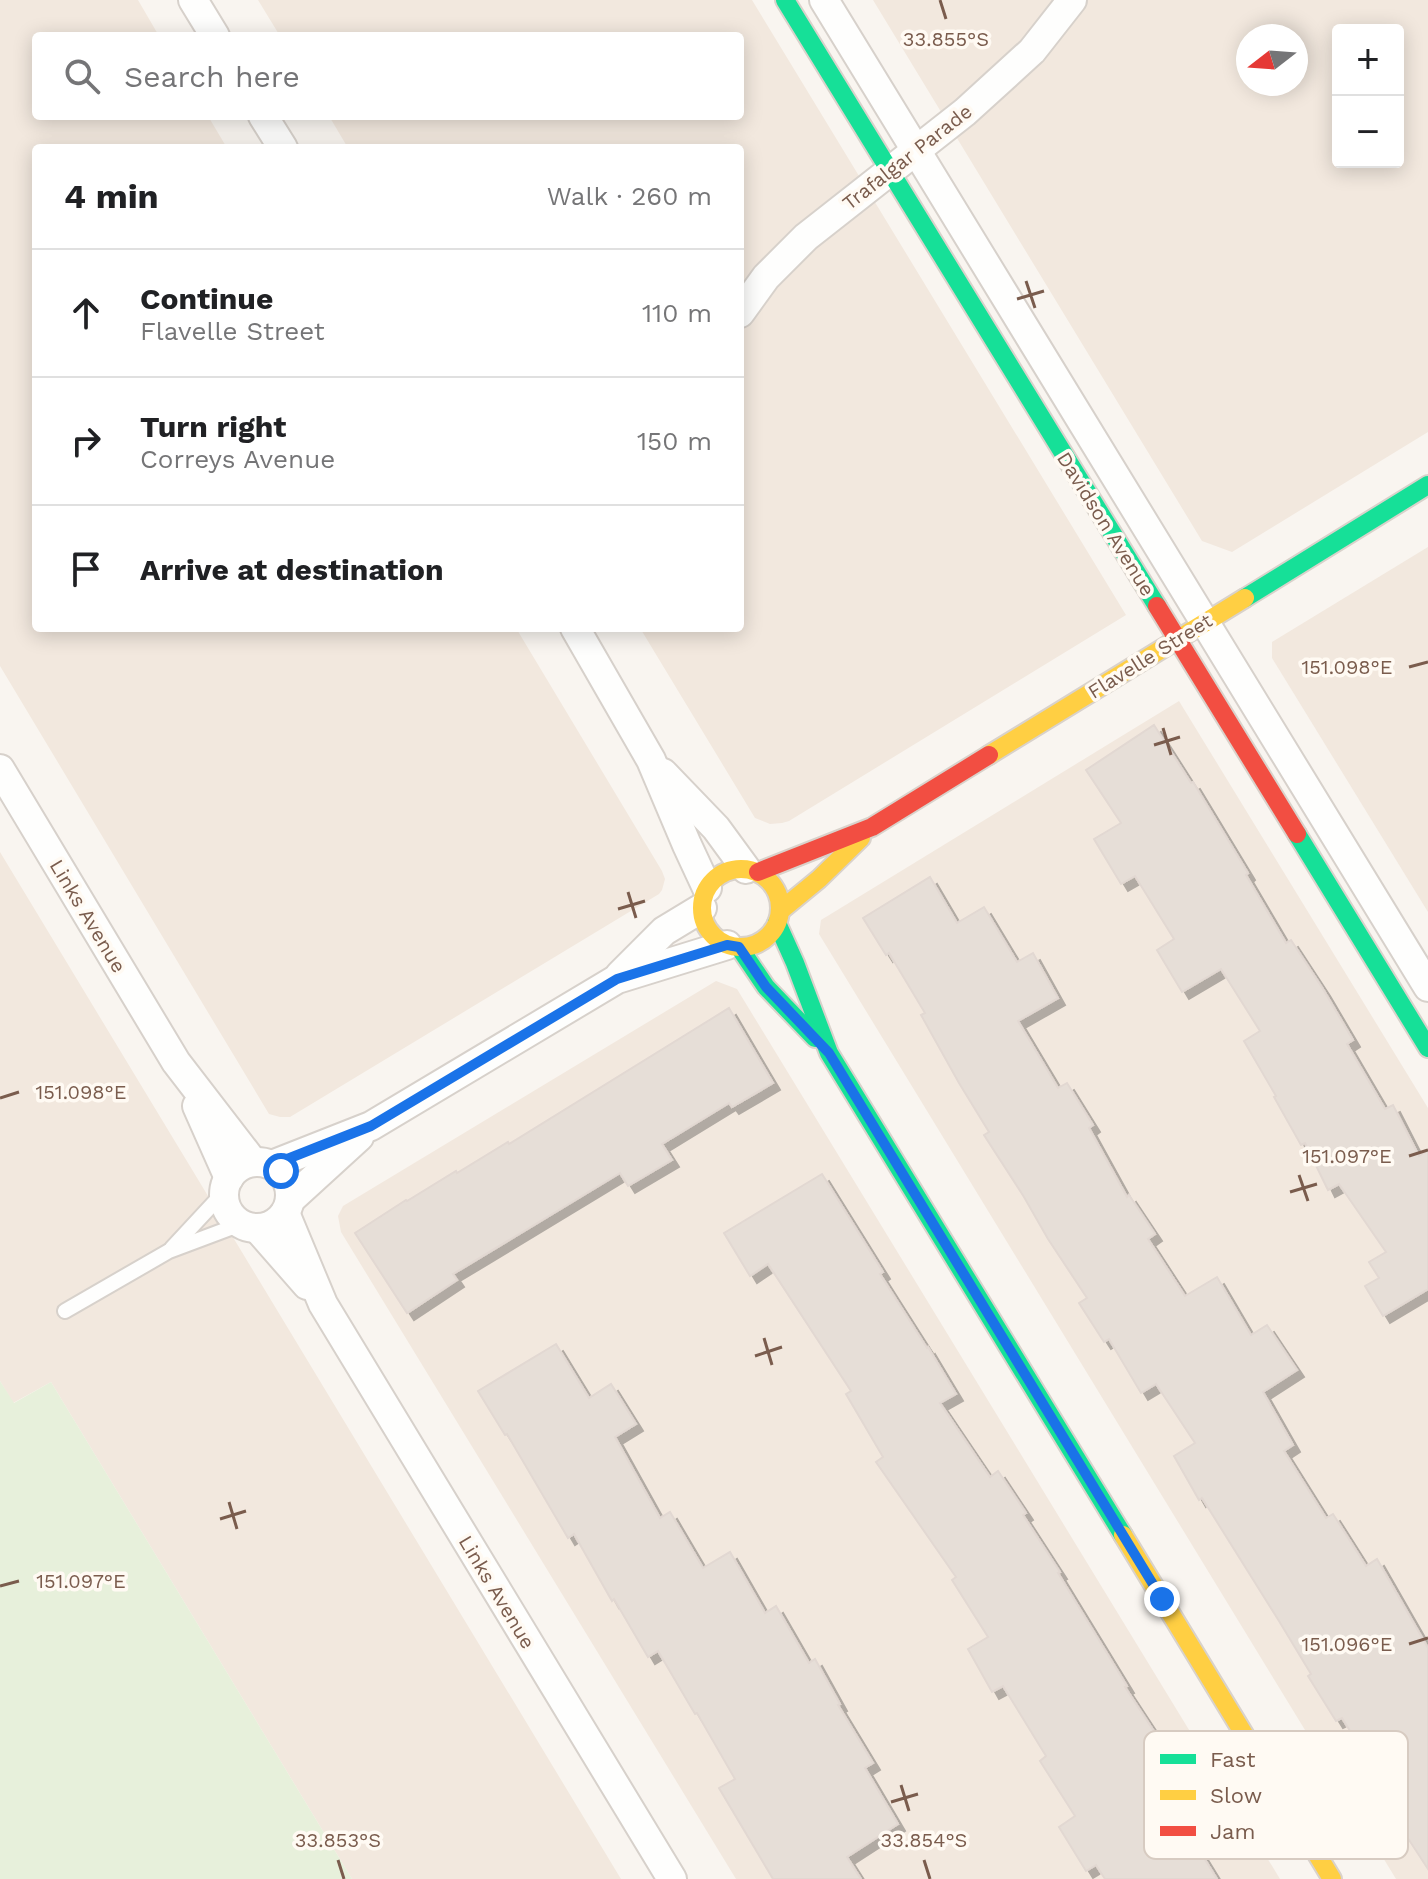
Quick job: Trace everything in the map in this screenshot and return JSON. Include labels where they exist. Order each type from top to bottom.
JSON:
[{"type":"street","points":[[193,0],[213,32]]},
{"type":"street","name":"Davidson Avenue","points":[[785,0],[1428,1048]]},
{"type":"street","name":"Davidson Avenue","points":[[824,0],[1428,987]]},
{"type":"street","name":"Trafalgar Parade","points":[[744,307],[766,277],[806,237],[965,112],[1032,51],[1072,0]]},
{"type":"street","points":[[266,120],[280,144]]},
{"type":"street","name":"Flavelle Street","points":[[752,870],[872,827],[1428,485]]},
{"type":"street","points":[[577,632],[651,760],[687,845],[704,898],[703,919],[709,930],[717,939],[733,946],[766,987],[829,1053]]},
{"type":"street","points":[[651,760],[752,870],[768,879],[775,888],[779,899],[779,917],[829,1053],[1242,1731]]},
{"type":"street","name":"Links Avenue","points":[[0,769],[176,1062],[227,1185]]},
{"type":"street","name":"Flavelle Street","points":[[779,917],[872,827]]},
{"type":"street","points":[[371,1126],[288,1206],[278,1221],[268,1226],[249,1226],[233,1218],[225,1202],[227,1185],[243,1165],[262,1163],[371,1126],[617,979],[664,931],[704,898],[714,879],[734,869],[752,870]]},
{"type":"street","points":[[617,979],[733,946],[751,946],[771,933],[779,917]]},
{"type":"street","name":"Links Avenue","points":[[176,1062],[262,1163]]},
{"type":"street","points":[[262,1163],[281,1171],[287,1179],[290,1190],[288,1206]]},
{"type":"street","name":"Links Avenue","points":[[288,1206],[323,1304],[672,1879]]},
{"type":"street","name":"Links Avenue","points":[[249,1226],[323,1304]]},
{"type":"street","points":[[1320,1859],[1332,1879]]},
{"type":"lane","points":[[169,1251],[227,1185]]},
{"type":"lane","points":[[65,1311],[169,1251],[249,1226]]},
{"type":"shaded area","points":[[0,0],[138,0],[157,32],[32,32],[32,120],[210,120],[225,144],[32,144],[32,632],[518,632],[662,871],[665,879],[662,890],[290,1117],[269,1114],[0,666]]},
{"type":"shaded area","points":[[258,0],[752,0],[1126,615],[789,821],[770,824],[755,818],[642,632],[744,632],[744,144],[346,144],[331,120],[744,120],[744,32],[278,32]]},
{"type":"shaded area","points":[[873,0],[1428,0],[1428,432],[1232,552],[1202,541]]},
{"type":"shaded area","points":[[1428,547],[1428,912],[1272,658],[1272,642]]},
{"type":"shaded area","points":[[1179,701],[1428,1108],[1428,1879],[1396,1879],[1384,1859],[1408,1859],[1408,1731],[1306,1731],[819,934],[821,920]]},
{"type":"shaded area","points":[[0,852],[621,1879],[352,1879],[51,1382],[13,1403],[0,1381]]},
{"type":"shaded area","points":[[716,981],[737,989],[1190,1731],[1144,1731],[1144,1859],[1268,1859],[1280,1879],[736,1879],[341,1232],[338,1216],[343,1206]]},
{"type":"green space","points":[[0,1381],[14,1403],[51,1382],[352,1879],[0,1879]]},
{"type":"building","points":[[1154,725],[1193,782],[1286,943],[1291,940],[1323,989],[1353,1040],[1347,1044],[1385,1109],[1393,1105],[1419,1156],[1428,1150],[1428,1289],[1383,1316],[1365,1286],[1379,1278],[1369,1262],[1386,1252],[1339,1184],[1328,1190],[1305,1143],[1301,1145],[1244,1041],[1260,1031],[1221,969],[1182,992],[1157,950],[1174,939],[1135,876],[1121,884],[1094,839],[1121,823],[1086,770]]},
{"type":"building","points":[[930,877],[957,923],[984,907],[1017,962],[1033,953],[1058,998],[1018,1021],[1058,1088],[1067,1083],[1093,1125],[1089,1128],[1127,1197],[1129,1195],[1155,1234],[1148,1239],[1185,1296],[1217,1277],[1251,1335],[1267,1325],[1297,1370],[1263,1392],[1293,1445],[1284,1451],[1326,1518],[1333,1514],[1366,1566],[1377,1559],[1428,1648],[1428,1869],[1408,1838],[1408,1731],[1350,1731],[1342,1718],[1336,1721],[1279,1621],[1202,1498],[1199,1500],[1174,1456],[1195,1443],[1156,1384],[1141,1393],[1109,1339],[1104,1342],[1079,1303],[1087,1298],[984,1135],[989,1132],[921,1015],[925,1013],[889,953],[886,955],[863,918]]},
{"type":"building","points":[[729,1008],[773,1083],[732,1107],[729,1103],[662,1144],[672,1160],[628,1186],[620,1173],[453,1274],[457,1280],[407,1313],[355,1233],[456,1171],[509,1144]]},
{"type":"building","points":[[822,1174],[883,1272],[880,1274],[956,1394],[940,1403],[990,1477],[998,1471],[1026,1513],[1023,1515],[1154,1731],[1144,1731],[1144,1859],[1205,1859],[1217,1879],[1105,1879],[1096,1865],[1086,1871],[1059,1827],[1075,1816],[1040,1761],[1046,1756],[1003,1686],[992,1692],[968,1649],[988,1637],[952,1580],[956,1577],[876,1462],[883,1457],[846,1394],[851,1391],[768,1264],[750,1276],[724,1233]]},
{"type":"building","points":[[556,1344],[589,1398],[611,1384],[636,1424],[615,1437],[660,1518],[670,1512],[703,1568],[730,1552],[765,1613],[776,1606],[809,1663],[815,1659],[873,1763],[865,1768],[898,1824],[847,1857],[861,1879],[773,1879],[719,1788],[735,1779],[697,1713],[658,1651],[648,1657],[574,1534],[568,1538],[478,1391]]},
{"type":"traffic: fast","points":[[785,0],[1157,606]]},
{"type":"traffic: fast","points":[[1245,598],[1428,485]]},
{"type":"traffic: fast","points":[[1297,834],[1428,1048]]},
{"type":"traffic: fast","points":[[777,923],[829,1053],[1123,1535]]},
{"type":"traffic: fast","points":[[739,947],[766,987],[815,1038]]},
{"type":"traffic: slow","points":[[989,755],[1245,598]]},
{"type":"traffic: slow","points":[[780,911],[861,838]]},
{"type":"traffic: slow","points":[[741,869],[756,872],[769,880],[777,893],[780,908],[777,923],[769,936],[756,944],[741,947],[726,944],[713,936],[705,923],[702,908],[705,893],[713,880],[726,872],[741,869]]},
{"type":"traffic: slow","points":[[1123,1535],[1242,1731]]},
{"type":"traffic: slow","points":[[1320,1859],[1332,1879]]},
{"type":"traffic: jam","points":[[1157,606],[1297,834]]},
{"type":"traffic: jam","points":[[758,872],[872,827],[989,755]]},
{"type":"route","points":[[281,1171],[272,1165],[371,1126],[617,979],[727,945],[739,947],[766,987],[829,1053],[1162,1599]]}]
